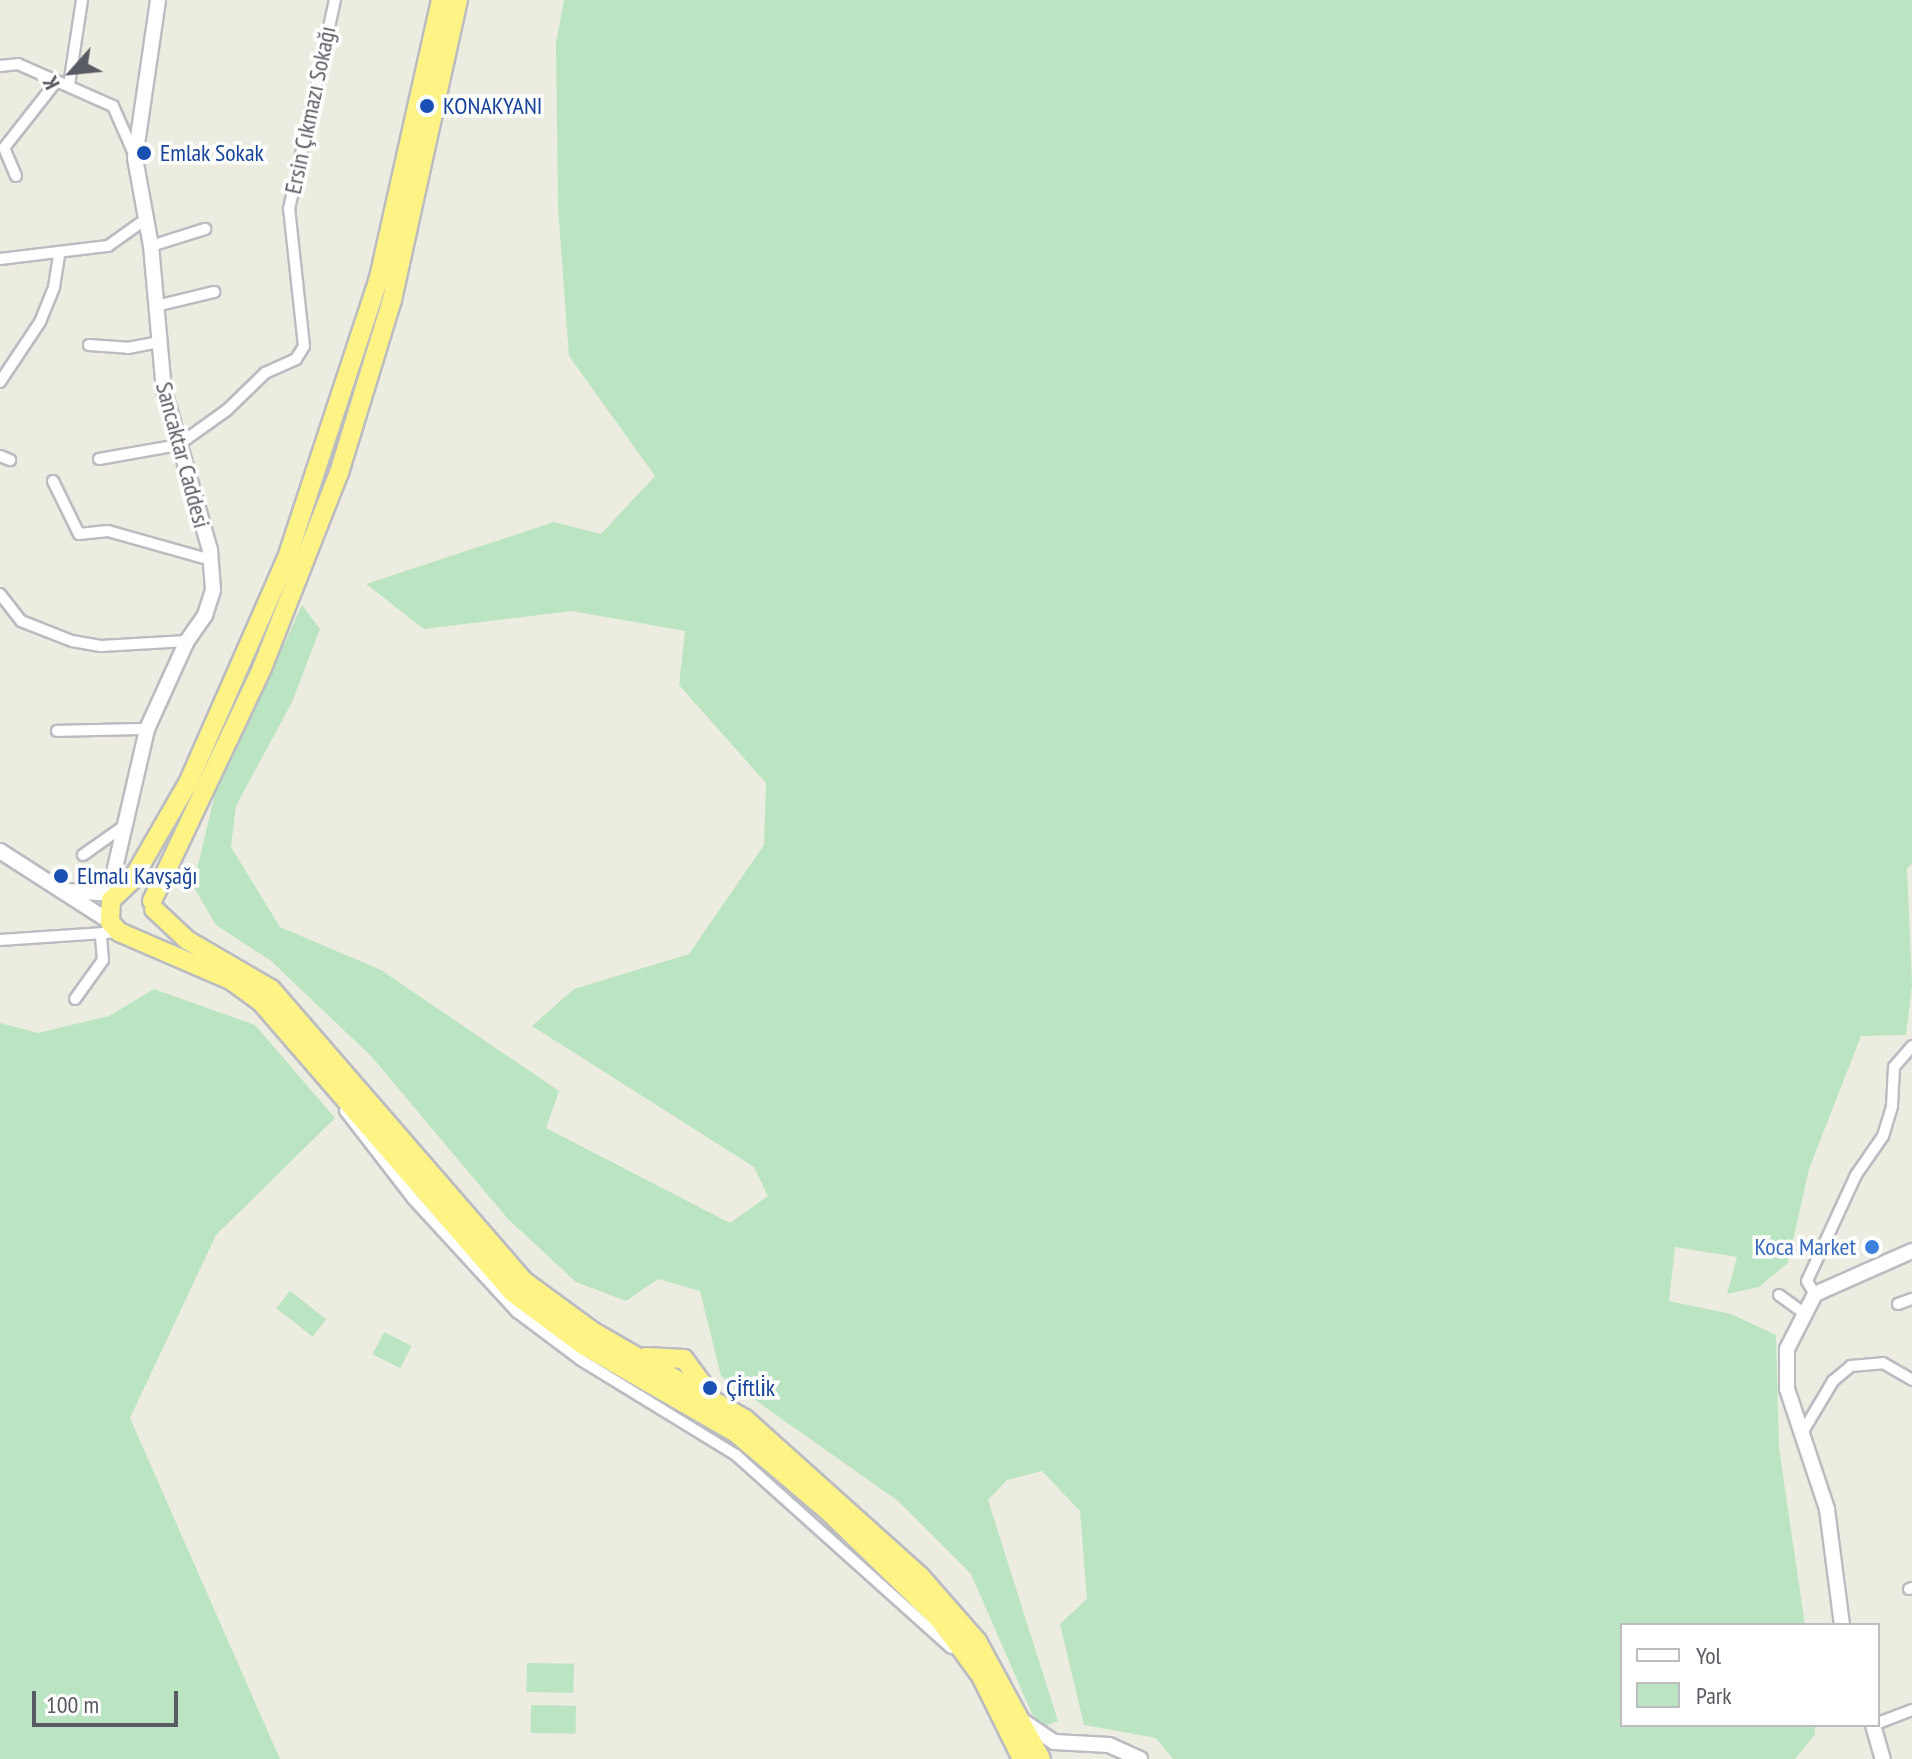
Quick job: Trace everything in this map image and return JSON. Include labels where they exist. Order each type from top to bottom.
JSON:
[{"type":"highway","points":[[441,0],[378,281],[286,560],[188,783],[108,907],[116,931],[232,981],[260,1001],[513,1293],[583,1345],[736,1433],[780,1467],[929,1608],[981,1676],[1031,1759]]},
{"type":"highway","points":[[116,931],[151,923],[153,905],[262,668],[339,473],[392,300],[458,0]]},
{"type":"highway","points":[[119,892],[136,889],[187,940],[271,989],[524,1281],[592,1331],[720,1405],[790,1454],[952,1608],[995,1668],[1018,1716],[1031,1759]]},
{"type":"street","points":[[69,85],[82,0]]},
{"type":"street","name":"Sancaktar Caddesi","points":[[119,892],[113,879],[147,729],[187,641],[205,615],[213,590],[211,560],[178,445],[158,342],[151,246],[135,158],[158,0]]},
{"type":"street","name":"Ersin Çıkmazı Sokağı","points":[[178,445],[227,410],[265,373],[296,359],[304,346],[289,209],[335,0]]},
{"type":"street","points":[[0,65],[18,64],[113,106],[135,158]]},
{"type":"street","points":[[16,176],[4,148],[56,82]]},
{"type":"street","points":[[0,259],[59,256],[108,246],[146,219]]},
{"type":"street","points":[[151,246],[205,229]]},
{"type":"street","points":[[0,381],[40,322],[54,287],[59,256]]},
{"type":"street","points":[[156,306],[214,292]]},
{"type":"street","points":[[89,345],[128,348],[158,342]]},
{"type":"street","points":[[99,459],[178,445]]},
{"type":"street","points":[[53,481],[79,534],[108,531],[211,560]]},
{"type":"street","points":[[0,594],[21,621],[72,641],[101,646],[187,641]]},
{"type":"street","points":[[57,731],[147,729]]},
{"type":"street","points":[[83,855],[126,825]]},
{"type":"street","points":[[0,851],[64,890],[116,931]]},
{"type":"street","points":[[64,890],[119,892]]},
{"type":"street","points":[[0,940],[116,931]]},
{"type":"street","points":[[75,999],[103,960],[116,931]]},
{"type":"street","points":[[1815,1294],[1807,1281],[1856,1175],[1883,1136],[1892,1106],[1894,1067],[1909,1053]]},
{"type":"street","points":[[1842,1623],[1827,1509],[1784,1373],[1802,1312],[1815,1294],[1912,1251]]},
{"type":"street","points":[[1779,1295],[1802,1312]]},
{"type":"street","points":[[1898,1304],[1912,1299]]},
{"type":"street","points":[[1802,1433],[1833,1381],[1851,1366],[1883,1363],[1912,1380]]},
{"type":"street","points":[[1880,1722],[1912,1710]]},
{"type":"street","points":[[1018,1716],[1054,1742],[1109,1745],[1140,1759]]},
{"type":"street","points":[[1876,1727],[1878,1758]]},
{"type":"street","points":[[1031,1759],[1082,1745]]},
{"type":"green space","points":[[564,0],[1912,0],[1912,864],[1907,868],[1912,985],[1906,1035],[1861,1036],[1809,1169],[1788,1263],[1759,1287],[1727,1294],[1737,1257],[1675,1247],[1669,1301],[1731,1314],[1776,1335],[1779,1448],[1805,1623],[1620,1623],[1620,1727],[1815,1727],[1815,1734],[1795,1759],[1173,1759],[1156,1738],[1084,1725],[1060,1624],[1087,1599],[1080,1511],[1042,1471],[1007,1480],[988,1500],[1058,1721],[1047,1725],[1033,1716],[971,1574],[898,1501],[721,1376],[700,1291],[658,1279],[626,1301],[576,1282],[508,1219],[371,1056],[270,960],[216,925],[193,886],[215,794],[302,605],[320,629],[292,702],[236,806],[231,847],[280,927],[381,970],[559,1091],[546,1128],[730,1223],[768,1196],[754,1167],[532,1026],[574,989],[689,954],[764,845],[766,783],[679,685],[685,631],[572,611],[424,629],[366,584],[554,522],[601,534],[655,476],[569,356],[558,208],[556,43]]},
{"type":"green space","points":[[154,989],[255,1025],[335,1118],[216,1235],[130,1418],[280,1759],[0,1759],[0,1023],[38,1033],[109,1016]]},
{"type":"green space","points":[[290,1291],[326,1319],[313,1337],[276,1308]]},
{"type":"green space","points":[[384,1332],[412,1346],[400,1368],[373,1354]]},
{"type":"green space","points":[[527,1663],[574,1664],[573,1693],[526,1692]]},
{"type":"green space","points":[[531,1705],[576,1706],[576,1734],[531,1733]]},
{"type":"place","name":"KONAKYANI","points":[[427,106]]},
{"type":"place","name":"Emlak Sokak","points":[[144,153]]},
{"type":"place","name":"Elmalı Kavşağı","points":[[61,876]]},
{"type":"place","name":"Koca Market","points":[[1872,1247]]},
{"type":"place","name":"Çi̇ftli̇k","points":[[710,1388]]}]
